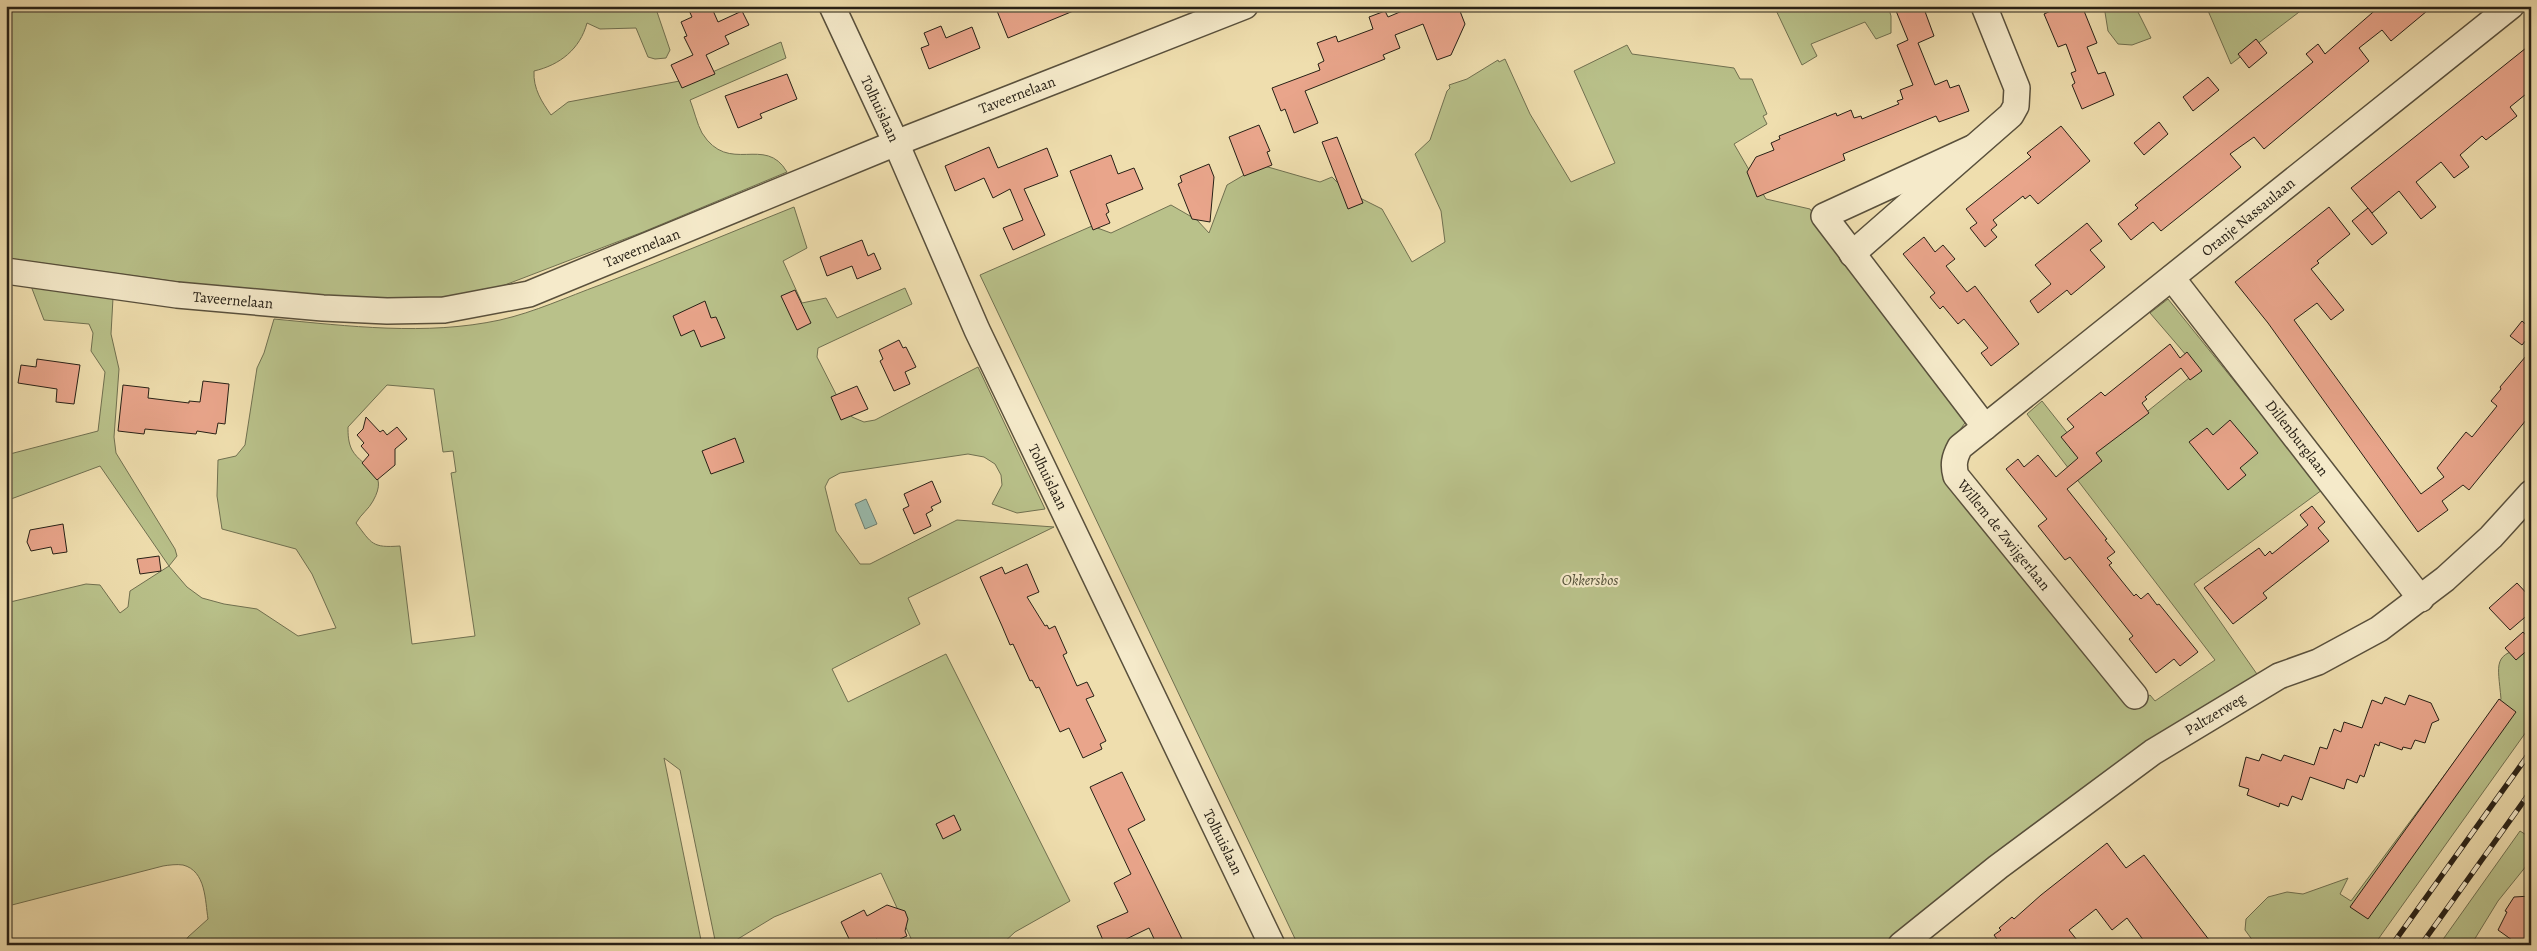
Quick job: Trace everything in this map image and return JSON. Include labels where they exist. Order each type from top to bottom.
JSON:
[{"type":"street","name":"Tolhuislaan","points":[[832,6],[896,143],[978,330],[1272,945]]},
{"type":"street","name":"Taveernelaan","points":[[6,271],[177,295],[323,308],[387,311],[444,310],[529,294],[896,143],[1244,6]]},
{"type":"street","points":[[1852,254],[2011,115],[2018,98],[2017,88],[1984,6]]},
{"type":"street","name":"Oranje Nassaulaan","points":[[1985,428],[2511,6]]},
{"type":"street","points":[[1972,148],[1824,216],[1985,428]]},
{"type":"street","name":"Dillenburglaan","points":[[2172,278],[2421,599]]},
{"type":"street","name":"Willem de Zwijgerlaan","points":[[1985,428],[1960,447],[1953,461],[1956,476],[2135,696]]},
{"type":"street","name":"Paltzerweg","points":[[1901,945],[1998,867],[2153,752],[2279,676],[2318,662],[2379,629],[2421,599],[2491,537],[2531,493]]},
{"type":"green space","points":[[6,6],[655,6],[670,50],[666,58],[655,59],[648,57],[636,28],[600,29],[587,23],[579,41],[568,54],[552,65],[534,71],[535,84],[541,100],[551,115],[568,102],[701,77],[781,42],[786,58],[690,100],[702,133],[713,145],[724,152],[768,156],[778,161],[787,172],[643,232],[484,293],[434,298],[359,299],[193,284],[6,258]]},
{"type":"green space","points":[[1774,6],[1888,6],[1891,16],[1891,33],[1876,39],[1865,22],[1811,44],[1817,56],[1802,65]]},
{"type":"green space","points":[[2104,6],[2135,6],[2151,38],[2132,45],[2118,44],[2108,31]]},
{"type":"green space","points":[[2206,6],[2307,6],[2231,64]]},
{"type":"green space","name":"Okkersbos","points":[[1627,45],[1632,54],[1734,68],[1740,79],[1752,79],[1767,114],[1763,116],[1767,124],[1734,144],[1766,199],[1810,209],[1829,238],[1967,420],[1943,454],[1943,459],[2141,700],[2150,695],[2155,701],[2215,660],[2027,414],[2042,401],[2088,459],[2199,370],[2150,313],[2168,299],[2322,490],[2194,584],[2259,677],[1894,945],[1298,945],[980,275],[1092,226],[1111,233],[1171,205],[1197,220],[1209,233],[1227,185],[1261,165],[1320,182],[1332,177],[1346,191],[1382,209],[1412,262],[1445,242],[1441,211],[1415,154],[1430,140],[1447,91],[1450,88],[1449,85],[1467,79],[1498,60],[1499,62],[1505,59],[1530,114],[1571,182],[1615,163],[1574,71]]},
{"type":"green space","points":[[794,207],[807,248],[783,261],[802,303],[826,298],[837,318],[905,288],[912,304],[818,348],[817,357],[841,404],[852,417],[864,422],[875,420],[978,367],[1045,509],[1017,513],[992,504],[1002,485],[1001,475],[995,464],[984,457],[968,454],[840,473],[829,479],[825,487],[836,531],[860,564],[870,564],[957,520],[1054,527],[908,598],[920,624],[832,669],[848,702],[946,654],[1070,901],[1015,932],[1001,945],[914,945],[881,873],[774,917],[728,945],[716,945],[680,770],[664,758],[702,945],[183,945],[188,937],[208,919],[205,895],[200,880],[191,868],[183,865],[163,866],[8,906],[6,603],[86,584],[100,585],[120,613],[128,607],[130,591],[169,566],[187,587],[202,598],[224,604],[257,609],[298,636],[336,628],[312,574],[296,549],[222,529],[217,496],[218,460],[236,456],[245,445],[257,368],[264,353],[274,319],[359,327],[415,329],[444,328],[500,320],[551,304]],"holes":[[[387,385],[434,389],[443,452],[453,451],[456,472],[451,473],[475,636],[412,644],[400,546],[384,546],[374,543],[356,523],[373,501],[378,483],[373,471],[352,450],[348,427]]]},
{"type":"green space","points":[[31,286],[113,298],[111,334],[119,369],[114,437],[116,453],[175,549],[177,556],[169,566],[100,466],[11,499],[11,529],[6,529],[6,455],[98,431],[105,372],[91,351],[93,333],[89,324],[44,320]]},
{"type":"green space","points":[[2531,647],[2531,725],[2374,945],[2256,945],[2245,930],[2246,919],[2268,897],[2287,892],[2303,894],[2348,878],[2340,894],[2351,901],[2501,699],[2499,668],[2503,657],[2518,649]]},
{"type":"green space","points":[[2520,831],[2531,838],[2531,860],[2498,901],[2471,945],[2439,945]]},
{"type":"shaded area","points":[[866,499],[877,524],[865,529],[855,504]]},
{"type":"building","points":[[687,6],[711,6],[718,22],[742,11],[749,25],[725,36],[729,44],[706,55],[715,74],[682,88],[671,65],[693,55],[684,37],[687,36],[681,22],[692,17]]},
{"type":"building","points":[[995,6],[1083,6],[1083,7],[1008,38]]},
{"type":"building","points":[[1414,6],[1458,6],[1465,24],[1451,55],[1437,60],[1423,24],[1395,35],[1400,48],[1383,55],[1385,59],[1305,91],[1318,123],[1294,133],[1285,109],[1281,111],[1272,88],[1320,70],[1318,64],[1324,61],[1317,43],[1336,36],[1338,42],[1373,29],[1369,17],[1385,11],[1388,17]]},
{"type":"building","points":[[1894,6],[1923,6],[1934,36],[1918,43],[1935,85],[1947,80],[1950,88],[1959,85],[1969,111],[1939,122],[1936,116],[1843,154],[1845,160],[1757,197],[1747,172],[1756,157],[1774,150],[1771,143],[1780,139],[1779,136],[1836,113],[1837,116],[1851,110],[1854,118],[1861,116],[1862,119],[1899,104],[1897,101],[1903,99],[1900,90],[1913,85],[1897,45],[1908,40]]},
{"type":"building","points":[[2062,6],[2082,6],[2097,43],[2087,47],[2098,74],[2105,72],[2114,95],[2082,109],[2072,85],[2075,83],[2071,73],[2076,71],[2066,44],[2058,47],[2044,14]]},
{"type":"building","points":[[2380,6],[2433,6],[2391,41],[2382,30],[2359,48],[2369,61],[2264,149],[2254,137],[2230,154],[2241,167],[2161,231],[2153,222],[2131,240],[2118,224],[2138,208],[2135,205],[2313,62],[2306,54],[2318,44],[2325,54]]},
{"type":"building","points":[[941,26],[946,38],[972,27],[980,48],[929,69],[921,48],[929,45],[924,33]]},
{"type":"building","points":[[2256,39],[2267,53],[2249,68],[2238,54]]},
{"type":"building","points":[[2531,44],[2531,90],[2510,107],[2517,116],[2486,140],[2482,136],[2460,155],[2469,167],[2454,178],[2441,162],[2416,182],[2436,207],[2421,219],[2399,191],[2372,213],[2351,188]]},
{"type":"building","points":[[787,74],[797,99],[760,114],[762,118],[738,128],[725,96]]},
{"type":"building","points":[[2208,77],[2219,90],[2193,111],[2183,97]]},
{"type":"building","points":[[2159,122],[2168,134],[2144,155],[2134,143]]},
{"type":"building","points":[[1259,125],[1270,151],[1267,152],[1272,165],[1244,176],[1229,137]]},
{"type":"building","points":[[2061,126],[2090,161],[2038,204],[2030,195],[2025,199],[2023,196],[1993,220],[1997,225],[1991,230],[1997,237],[1985,247],[1970,228],[1977,223],[1966,209],[2031,157],[2027,153]]},
{"type":"building","points":[[1337,137],[1363,203],[1348,209],[1322,142]]},
{"type":"building","points":[[989,147],[998,168],[1047,148],[1058,176],[1024,189],[1045,235],[1013,250],[1003,228],[1023,220],[1010,189],[993,198],[984,178],[955,191],[945,166]]},
{"type":"building","points":[[1111,155],[1118,174],[1134,168],[1143,189],[1106,204],[1109,212],[1106,214],[1110,223],[1093,230],[1070,171]]},
{"type":"building","points":[[1209,164],[1214,177],[1210,222],[1192,219],[1178,184],[1182,182],[1180,176]]},
{"type":"building","points":[[2329,207],[2350,234],[2317,261],[2319,263],[2311,269],[2344,310],[2331,320],[2317,303],[2294,320],[2421,494],[2444,477],[2437,468],[2466,432],[2472,437],[2497,406],[2491,401],[2501,389],[2500,387],[2531,350],[2531,414],[2469,490],[2463,485],[2442,501],[2448,510],[2418,532],[2268,323],[2235,282]]},
{"type":"building","points":[[2368,208],[2387,233],[2372,245],[2352,221]]},
{"type":"building","points":[[2087,223],[2102,241],[2090,250],[2105,267],[2071,295],[2067,290],[2038,313],[2030,301],[2051,284],[2035,265]]},
{"type":"building","points":[[1924,237],[1935,252],[1943,245],[1955,259],[1946,266],[1967,292],[1975,286],[2019,344],[1991,366],[1981,353],[1988,348],[1964,319],[1958,324],[1943,306],[1940,309],[1930,297],[1935,293],[1903,254]]},
{"type":"building","points":[[862,240],[868,256],[874,253],[881,269],[857,279],[852,266],[827,276],[820,257]]},
{"type":"building","points":[[795,290],[811,323],[797,330],[781,296]]},
{"type":"building","points":[[705,301],[711,318],[716,317],[725,338],[701,347],[694,330],[681,336],[673,316]]},
{"type":"building","points":[[2522,321],[2531,329],[2531,334],[2522,345],[2510,336]]},
{"type":"building","points":[[899,340],[903,348],[906,347],[916,367],[905,372],[910,384],[894,391],[880,361],[883,359],[879,350]]},
{"type":"building","points":[[2170,344],[2180,358],[2187,352],[2202,371],[2190,380],[2181,368],[2145,397],[2147,399],[2142,403],[2149,413],[2096,453],[2102,461],[2067,489],[2107,539],[2105,540],[2115,552],[2107,558],[2112,563],[2109,565],[2121,580],[2134,596],[2136,594],[2141,599],[2148,593],[2198,652],[2180,666],[2174,659],[2156,673],[2129,639],[2133,636],[2070,557],[2065,560],[2038,526],[2047,519],[2006,469],[2018,459],[2024,467],[2038,455],[2056,477],[2078,458],[2061,437],[2074,427],[2067,419],[2101,392],[2105,396]]},
{"type":"building","points":[[37,359],[80,365],[74,404],[56,402],[57,389],[18,383],[21,365],[36,367]]},
{"type":"building","points":[[203,381],[229,384],[225,424],[218,423],[216,434],[197,431],[196,434],[145,429],[144,434],[118,431],[123,385],[149,388],[148,398],[189,403],[189,401],[200,402]]},
{"type":"building","points":[[857,386],[868,409],[841,420],[831,397]]},
{"type":"building","points":[[366,417],[380,432],[383,430],[387,435],[397,427],[407,439],[395,449],[395,465],[377,480],[362,463],[369,455],[361,446],[364,443],[357,435],[363,429]]},
{"type":"building","points":[[2230,420],[2258,453],[2240,468],[2246,475],[2228,490],[2189,442],[2207,428],[2213,435]]},
{"type":"building","points":[[735,438],[744,462],[711,474],[702,451]]},
{"type":"building","points":[[932,481],[941,502],[931,507],[933,510],[926,514],[931,526],[914,534],[903,509],[909,506],[904,494]]},
{"type":"building","points":[[2312,506],[2325,522],[2318,528],[2329,541],[2263,593],[2267,598],[2233,624],[2204,588],[2259,548],[2265,556],[2270,551],[2272,554],[2308,525],[2300,515]]},
{"type":"building","points":[[63,524],[67,552],[53,554],[51,547],[31,551],[27,542],[30,530]]},
{"type":"building","points":[[159,556],[161,571],[140,574],[137,559]]},
{"type":"building","points":[[1027,564],[1039,592],[1027,597],[1045,626],[1047,625],[1049,629],[1055,626],[1067,653],[1063,655],[1077,686],[1087,682],[1094,696],[1086,699],[1106,741],[1100,744],[1102,749],[1083,758],[1069,728],[1060,732],[1039,687],[1036,688],[1032,680],[1030,681],[1013,644],[1010,645],[980,577],[1002,567],[1005,574]]},
{"type":"building","points":[[2517,583],[2531,598],[2531,612],[2510,630],[2489,608]]},
{"type":"building","points":[[2523,632],[2531,641],[2531,647],[2516,660],[2505,648]]},
{"type":"building","points":[[2409,695],[2431,703],[2439,720],[2432,723],[2425,743],[2415,740],[2411,749],[2403,747],[2402,750],[2380,742],[2379,746],[2375,744],[2364,777],[2360,775],[2357,783],[2347,779],[2344,789],[2310,777],[2302,800],[2292,796],[2288,806],[2280,803],[2279,807],[2247,795],[2249,789],[2239,786],[2246,757],[2259,761],[2262,754],[2281,761],[2284,755],[2314,765],[2320,747],[2327,749],[2334,729],[2341,732],[2344,722],[2362,728],[2372,700],[2382,704],[2385,697],[2405,705]]},
{"type":"building","points":[[2499,699],[2516,712],[2368,919],[2350,907]]},
{"type":"building","points":[[1122,772],[1145,820],[1128,829],[1185,945],[1157,945],[1149,928],[1114,945],[1105,945],[1097,926],[1128,912],[1114,883],[1131,874],[1090,787]]},
{"type":"building","points":[[954,815],[961,830],[943,839],[936,824]]},
{"type":"building","points":[[2107,843],[2126,868],[2144,855],[2213,945],[2147,945],[2127,918],[2112,930],[2096,909],[2069,930],[2081,945],[2001,945],[1994,935],[2001,930],[1999,928],[2012,917],[2014,919]]},
{"type":"building","points":[[2531,896],[2531,933],[2523,945],[2519,945],[2498,930],[2507,912],[2505,911],[2514,897]]},
{"type":"building","points":[[887,905],[905,911],[908,919],[905,931],[907,936],[900,939],[898,945],[880,945],[877,939],[865,945],[852,945],[841,922],[864,910],[867,916]]},
{"type":"railway","points":[[2392,945],[2531,751]]},
{"type":"railway","points":[[2421,945],[2531,791]]}]
